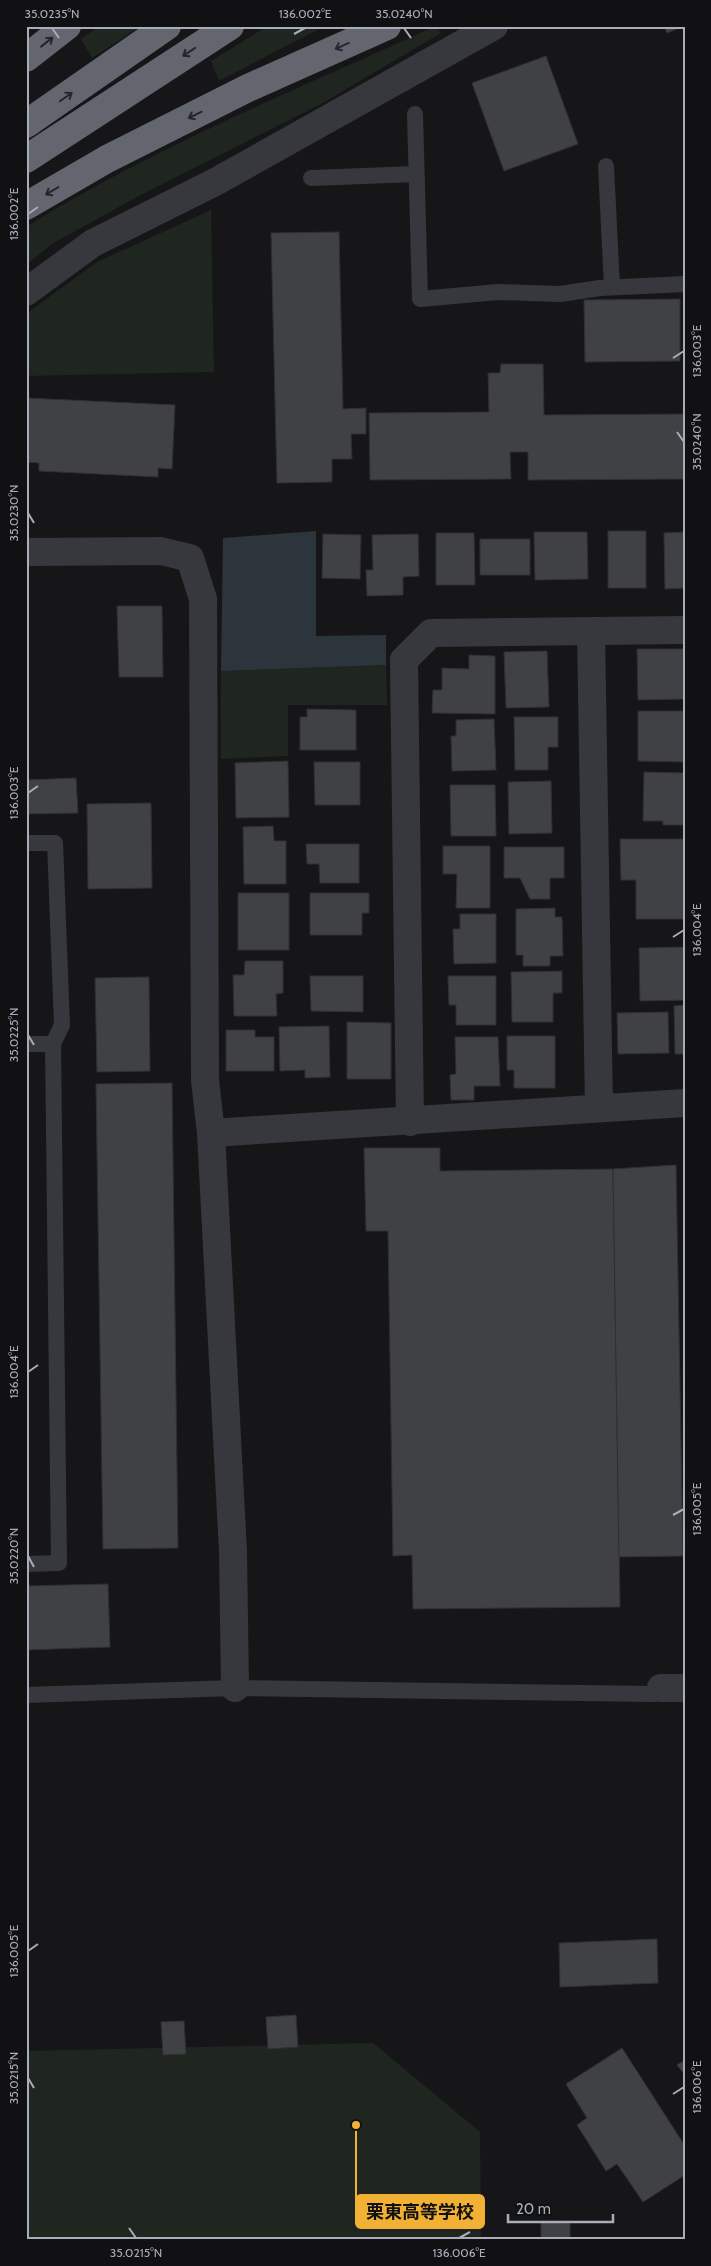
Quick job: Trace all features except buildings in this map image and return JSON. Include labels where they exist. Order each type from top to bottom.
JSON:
[{"type":"highway","points":[[26,58],[67,26]]},
{"type":"highway","points":[[26,124],[167,26]]},
{"type":"highway","points":[[26,159],[230,26]]},
{"type":"highway","points":[[26,206],[115,154],[248,88],[387,26]]},
{"type":"street","points":[[26,292],[93,244],[217,181],[494,26]]},
{"type":"street","points":[[26,552],[161,551],[190,558],[203,599],[205,1080],[211,1132],[233,1552],[235,1688]]},
{"type":"street","points":[[410,1122],[404,660],[431,633],[685,630]]},
{"type":"street","points":[[591,632],[599,1108]]},
{"type":"street","points":[[211,1132],[410,1122],[685,1103]]},
{"type":"lane","points":[[415,114],[420,299],[498,292],[560,294],[612,287],[685,284]]},
{"type":"lane","points":[[606,166],[612,287]]},
{"type":"lane","points":[[311,178],[416,174]]},
{"type":"lane","points":[[26,843],[55,843],[62,1025],[53,1044],[59,1563],[26,1564]]},
{"type":"lane","points":[[26,1044],[53,1044]]},
{"type":"lane","points":[[26,1695],[235,1688],[654,1694],[673,1688]]},
{"type":"shaded area","points":[[100,26],[141,26],[92,58],[81,39]]},
{"type":"shaded area","points":[[267,26],[325,26],[219,81],[211,61]]},
{"type":"shaded area","points":[[436,26],[441,33],[321,104],[135,198],[52,244],[26,265],[26,227],[75,198],[227,120]]},
{"type":"shaded area","points":[[211,210],[214,372],[26,376],[26,314],[97,262]]},
{"type":"shaded area","points":[[316,531],[316,636],[386,635],[386,665],[221,671],[223,538]]},
{"type":"shaded area","points":[[386,665],[387,705],[288,705],[288,756],[221,759],[221,671]]},
{"type":"shaded area","points":[[373,2043],[480,2132],[481,2240],[26,2240],[26,2051]]},
{"type":"place","name":"栗東高等学校","points":[[356,2125]]}]
